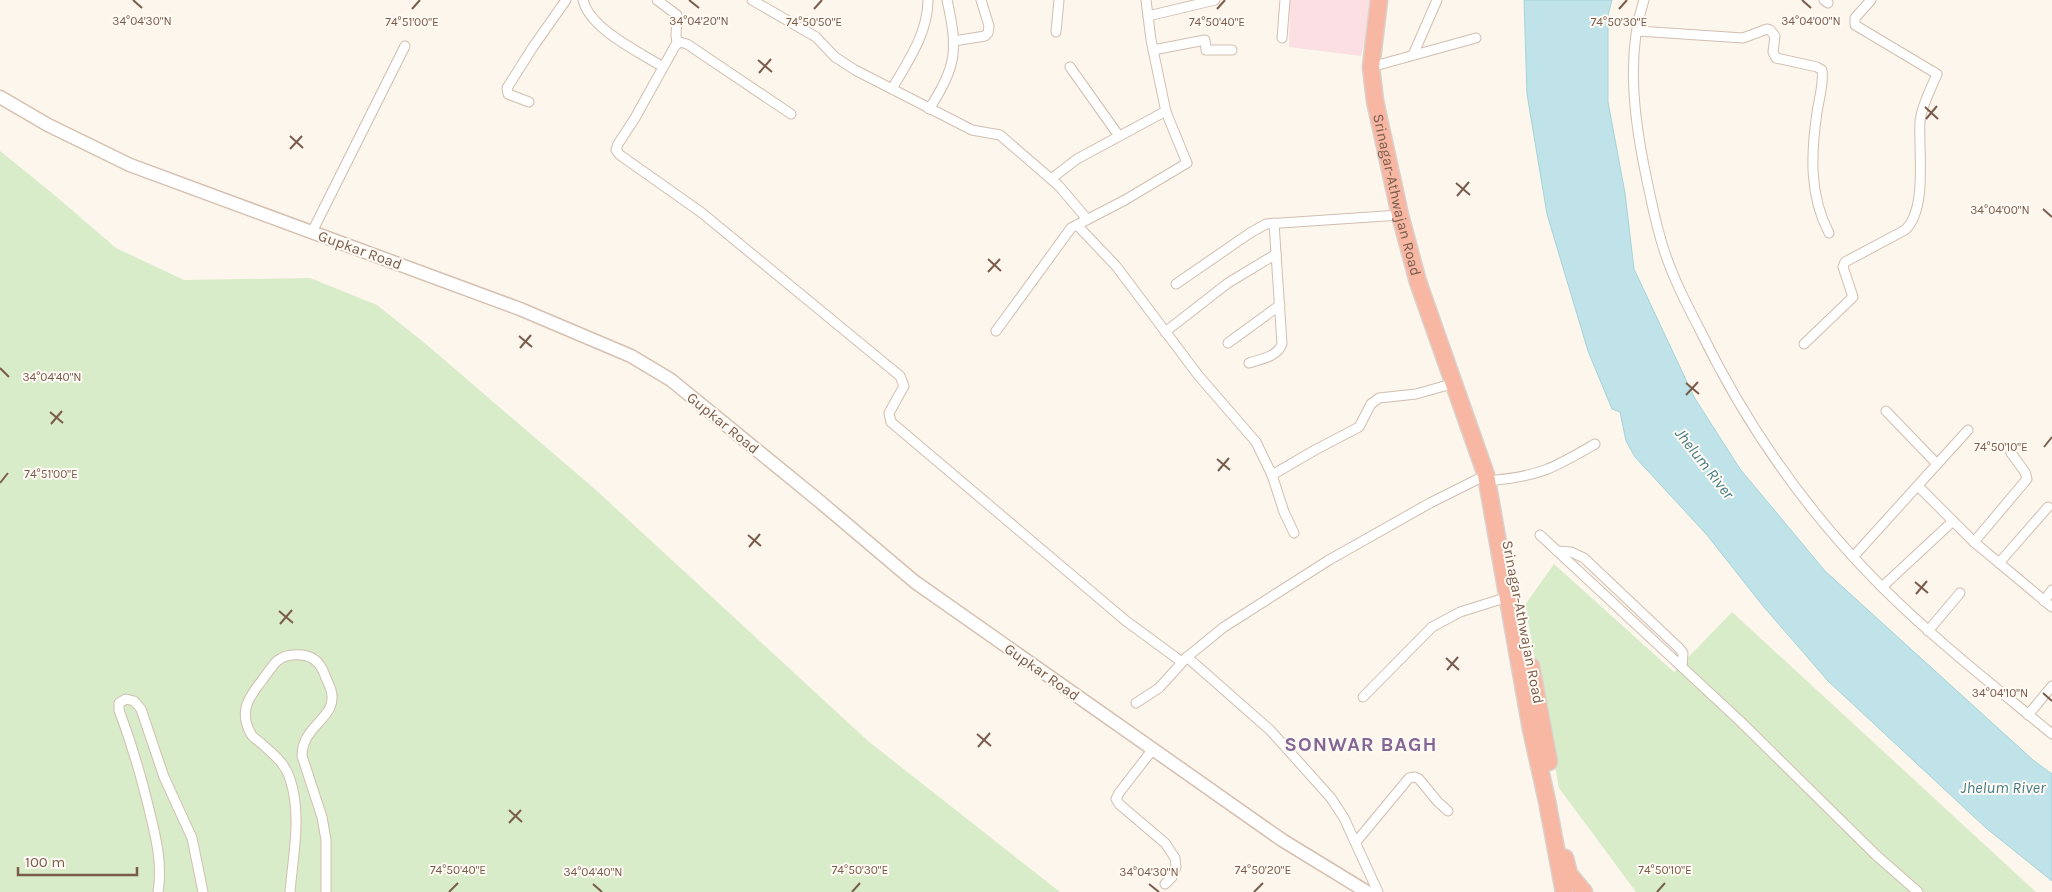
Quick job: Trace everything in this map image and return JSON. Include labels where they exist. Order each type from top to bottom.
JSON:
[{"type":"highway","name":"Srinagar-Athwajan Road","points":[[1379,0],[1371,67],[1375,101],[1400,215],[1426,308],[1491,478],[1540,711],[1563,869],[1564,892]]},
{"type":"highway","name":"Srinagar-Athwajan Road","points":[[1491,478],[1508,597],[1538,762],[1559,846]]},
{"type":"highway","points":[[1563,869],[1584,892]]},
{"type":"main road","name":"Gupkar Road","points":[[0,97],[48,126],[130,165],[528,313],[631,356],[671,380],[915,582],[1282,840],[1367,892]]},
{"type":"street","points":[[529,102],[508,94],[508,88],[533,47],[566,0]]},
{"type":"street","points":[[583,0],[588,12],[607,31],[663,67]]},
{"type":"street","points":[[657,0],[677,15],[676,35],[678,43],[618,144],[617,152],[709,219],[900,376],[904,386],[889,413],[892,422],[1126,621],[1185,660],[1248,709],[1294,756],[1331,798],[1344,818],[1378,892]]},
{"type":"street","points":[[752,0],[816,37],[844,64],[972,130],[1000,135],[1067,194],[1087,219]]},
{"type":"street","points":[[892,89],[924,28],[928,11],[928,0]]},
{"type":"street","points":[[929,109],[950,73],[954,54],[954,41],[947,0]]},
{"type":"street","points":[[954,41],[984,36],[988,33],[989,26],[981,0]]},
{"type":"street","points":[[1056,32],[1059,0]]},
{"type":"street","points":[[996,331],[1065,233],[1188,163],[1166,111],[1153,50],[1146,0]]},
{"type":"street","points":[[1148,16],[1215,0]]},
{"type":"street","points":[[1282,38],[1285,0]]},
{"type":"street","points":[[1413,55],[1437,0]]},
{"type":"street","points":[[1644,0],[1634,54],[1633,96],[1641,151],[1654,213],[1668,261],[1720,370],[1751,424],[1781,469],[1852,557],[1928,631],[2052,734]]},
{"type":"street","points":[[1804,344],[1853,297],[1843,267],[1845,262],[1905,230],[1916,210],[1921,177],[1920,121],[1924,105],[1937,74],[1855,25],[1855,18],[1871,0]]},
{"type":"street","points":[[1638,31],[1743,38],[1767,29],[1774,33],[1775,36],[1773,52],[1776,58],[1817,67],[1822,70],[1813,137],[1813,183],[1819,212],[1828,233]]},
{"type":"street","points":[[1371,67],[1476,38]]},
{"type":"street","points":[[1153,50],[1205,40],[1206,50],[1232,50]]},
{"type":"street","points":[[678,43],[683,42],[687,44],[791,114]]},
{"type":"street","points":[[312,232],[405,46]]},
{"type":"street","points":[[1070,67],[1119,136]]},
{"type":"street","points":[[1051,179],[1077,159],[1166,111]]},
{"type":"street","points":[[1176,284],[1266,224],[1400,215]]},
{"type":"street","points":[[1249,363],[1270,356],[1280,349],[1282,344],[1274,223]]},
{"type":"street","points":[[1077,225],[1116,266],[1198,376],[1256,442],[1272,475],[1284,512],[1294,533]]},
{"type":"street","points":[[1165,332],[1228,283],[1276,254]]},
{"type":"street","points":[[1228,343],[1280,305]]},
{"type":"street","points":[[1272,475],[1359,427],[1371,404],[1379,398],[1416,394],[1455,384]]},
{"type":"street","points":[[1886,411],[1937,464]]},
{"type":"street","points":[[1852,557],[1968,430]]},
{"type":"street","points":[[1136,703],[1159,688],[1185,660],[1214,634],[1328,560],[1430,503],[1491,478],[1537,474],[1555,467],[1595,444]]},
{"type":"street","points":[[1974,542],[2027,478],[2025,472],[2011,453]]},
{"type":"street","points":[[1918,486],[1974,542],[2052,607]]},
{"type":"street","points":[[1999,563],[2048,507]]},
{"type":"street","points":[[1882,587],[1952,520]]},
{"type":"street","points":[[1540,535],[1740,721],[1877,856],[1918,892]]},
{"type":"street","points":[[1557,551],[1571,552],[1584,558],[1679,648],[1683,653],[1682,668]]},
{"type":"street","points":[[2044,601],[2052,590]]},
{"type":"street","points":[[1928,631],[1960,593]]},
{"type":"street","points":[[1363,697],[1432,627],[1460,612],[1508,597]]},
{"type":"street","points":[[290,892],[297,818],[296,800],[284,764],[251,735],[245,710],[249,698],[276,662],[284,656],[296,654],[311,657],[317,661],[331,691],[331,706],[308,733],[302,749],[302,756],[322,817],[326,840],[326,892]]},
{"type":"street","points":[[2028,715],[2052,686]]},
{"type":"street","points":[[158,892],[160,866],[158,846],[134,751],[119,710],[119,703],[126,699],[134,701],[140,709],[164,777],[192,838],[203,892]]},
{"type":"street","points":[[1153,748],[1118,792],[1116,799],[1119,804],[1171,849],[1176,867],[1174,873],[1165,884]]},
{"type":"street","points":[[1356,842],[1409,778],[1415,777],[1419,779],[1438,802],[1448,810]]},
{"type":"shaded area","points":[[1290,0],[1370,0],[1369,24],[1361,56],[1289,47]]},
{"type":"green space","points":[[0,151],[116,248],[184,280],[310,278],[377,305],[427,345],[597,491],[868,741],[1060,892],[0,892]]},
{"type":"green space","points":[[1554,564],[1674,672],[1732,612],[2036,892],[1636,892],[1559,788],[1525,605]]},
{"type":"water","name":"Jhelum River","points":[[1524,0],[1612,0],[1608,15],[1608,102],[1625,193],[1634,269],[1694,397],[1740,469],[1825,571],[2033,760],[2052,774],[2052,881],[1986,828],[1828,681],[1763,606],[1707,535],[1635,457],[1626,441],[1620,412],[1612,409],[1588,351],[1547,214],[1527,94]]},
{"type":"district","name":"SONWAR BAGH","points":[[1361,744]]}]
